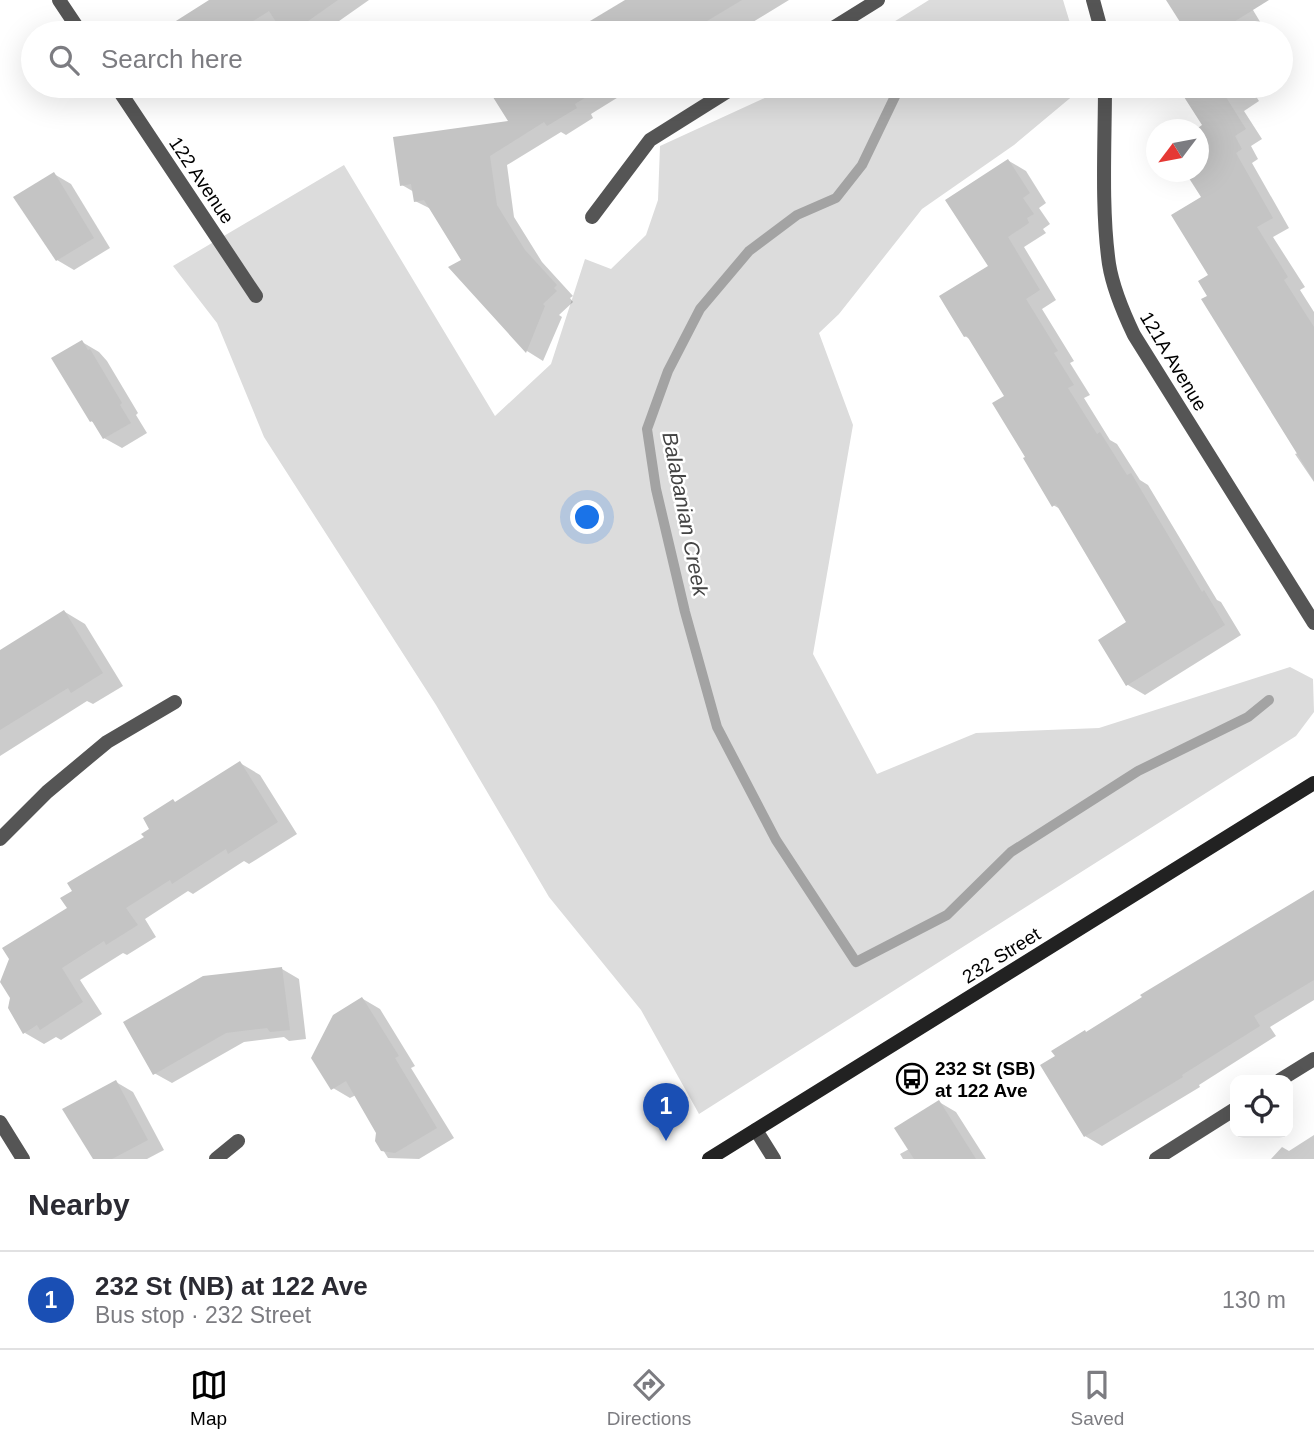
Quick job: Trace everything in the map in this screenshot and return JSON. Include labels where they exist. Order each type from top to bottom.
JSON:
[{"type":"main road","name":"232 Street","points":[[709,1159],[1314,783]]},
{"type":"street","points":[[59,0],[73,21]]},
{"type":"street","points":[[844,21],[878,0]]},
{"type":"street","points":[[1093,0],[1099,21]]},
{"type":"street","name":"122 Avenue","points":[[124,98],[256,296]]},
{"type":"street","points":[[592,217],[650,139],[717,98]]},
{"type":"street","name":"121A Avenue","points":[[1105,98],[1109,265],[1119,303],[1134,335],[1314,623]]},
{"type":"street","points":[[0,839],[47,792],[107,742],[175,702]]},
{"type":"street","points":[[1288,1075],[1314,1059]]},
{"type":"street","points":[[1156,1159],[1230,1112]]},
{"type":"street","points":[[0,1122],[23,1159]]},
{"type":"street","points":[[756,1130],[774,1159]]},
{"type":"street","points":[[216,1159],[238,1141]]},
{"type":"shaded area","points":[[929,0],[1063,0],[1069,21],[895,21]]},
{"type":"shaded area","points":[[765,98],[1070,98],[1014,145],[922,209],[839,314],[819,333],[853,425],[813,654],[877,774],[976,733],[1099,728],[1290,667],[1313,679],[1314,712],[1296,736],[699,1114],[641,1010],[549,897],[436,705],[264,437],[217,323],[173,266],[344,165],[495,416],[551,364],[585,259],[611,269],[646,235],[658,200],[660,146]]},
{"type":"building","points":[[209,0],[338,0],[308,21],[275,21],[269,11],[253,21],[176,21]]},
{"type":"building","points":[[625,0],[742,0],[707,21],[590,21]]},
{"type":"building","points":[[1166,0],[1269,0],[1235,21],[1179,21]]},
{"type":"building","points":[[494,98],[585,98],[575,104],[577,108],[547,126],[544,122],[490,156],[497,205],[525,250],[557,285],[554,288],[557,291],[543,304],[545,306],[526,353],[448,267],[461,260],[424,200],[414,202],[411,184],[400,186],[393,137],[508,121]]},
{"type":"building","points":[[1185,98],[1227,98],[1246,129],[1235,136],[1242,149],[1236,153],[1273,218],[1257,227],[1288,277],[1284,280],[1314,327],[1314,481],[1201,299],[1207,296],[1198,281],[1208,275],[1171,215],[1201,197],[1191,182],[1209,182],[1209,119],[1198,119]]},
{"type":"building","points":[[1008,159],[1030,193],[1023,198],[1034,214],[1027,218],[1029,223],[1008,237],[1040,290],[1026,299],[1058,351],[1054,353],[1074,385],[1068,388],[1127,475],[1131,473],[1202,592],[1204,590],[1225,625],[1126,686],[1098,640],[1126,622],[1056,504],[1052,507],[1023,458],[1025,457],[992,403],[1004,396],[939,296],[988,266],[945,200]]},
{"type":"building","points":[[54,172],[94,238],[56,261],[13,197]]},
{"type":"building","points":[[82,340],[122,403],[120,405],[131,423],[103,439],[51,358]]},
{"type":"building","points":[[64,610],[103,673],[71,693],[68,688],[0,730],[0,650]]},
{"type":"building","points":[[240,761],[278,822],[228,854],[226,849],[172,884],[170,880],[126,908],[138,925],[106,945],[104,941],[62,968],[83,1002],[40,1030],[37,1025],[23,1034],[8,1008],[10,998],[0,982],[9,959],[2,948],[67,908],[60,898],[72,891],[67,883],[144,837],[141,834],[149,829],[143,818],[173,799],[175,802]]},
{"type":"building","points":[[1314,890],[1314,980],[1254,1016],[1260,1026],[1084,1137],[1040,1065],[1055,1056],[1051,1051]]},
{"type":"building","points":[[282,967],[290,1030],[270,1032],[267,1028],[226,1033],[153,1075],[123,1022],[203,976]]},
{"type":"building","points":[[362,997],[399,1056],[395,1058],[437,1128],[395,1153],[381,1151],[375,1141],[376,1133],[346,1081],[331,1090],[311,1058],[333,1015]]},
{"type":"building","points":[[116,1080],[148,1140],[112,1159],[93,1159],[62,1109]]},
{"type":"building","points":[[939,1100],[976,1159],[914,1159],[894,1128]]},
{"type":"waterway","name":"Balabanian Creek","points":[[894,98],[862,165],[836,198],[797,215],[749,251],[700,309],[668,371],[647,429],[656,489],[685,612],[717,727],[776,840],[856,962],[947,915],[1011,852],[1138,771],[1248,717],[1269,700]]},
{"type":"place","name":"232 St (SB) at 122 Ave","points":[[912,1079]]},
{"type":"place","name":"232 St (NB) at 122 Ave","points":[[666,1141]]}]
